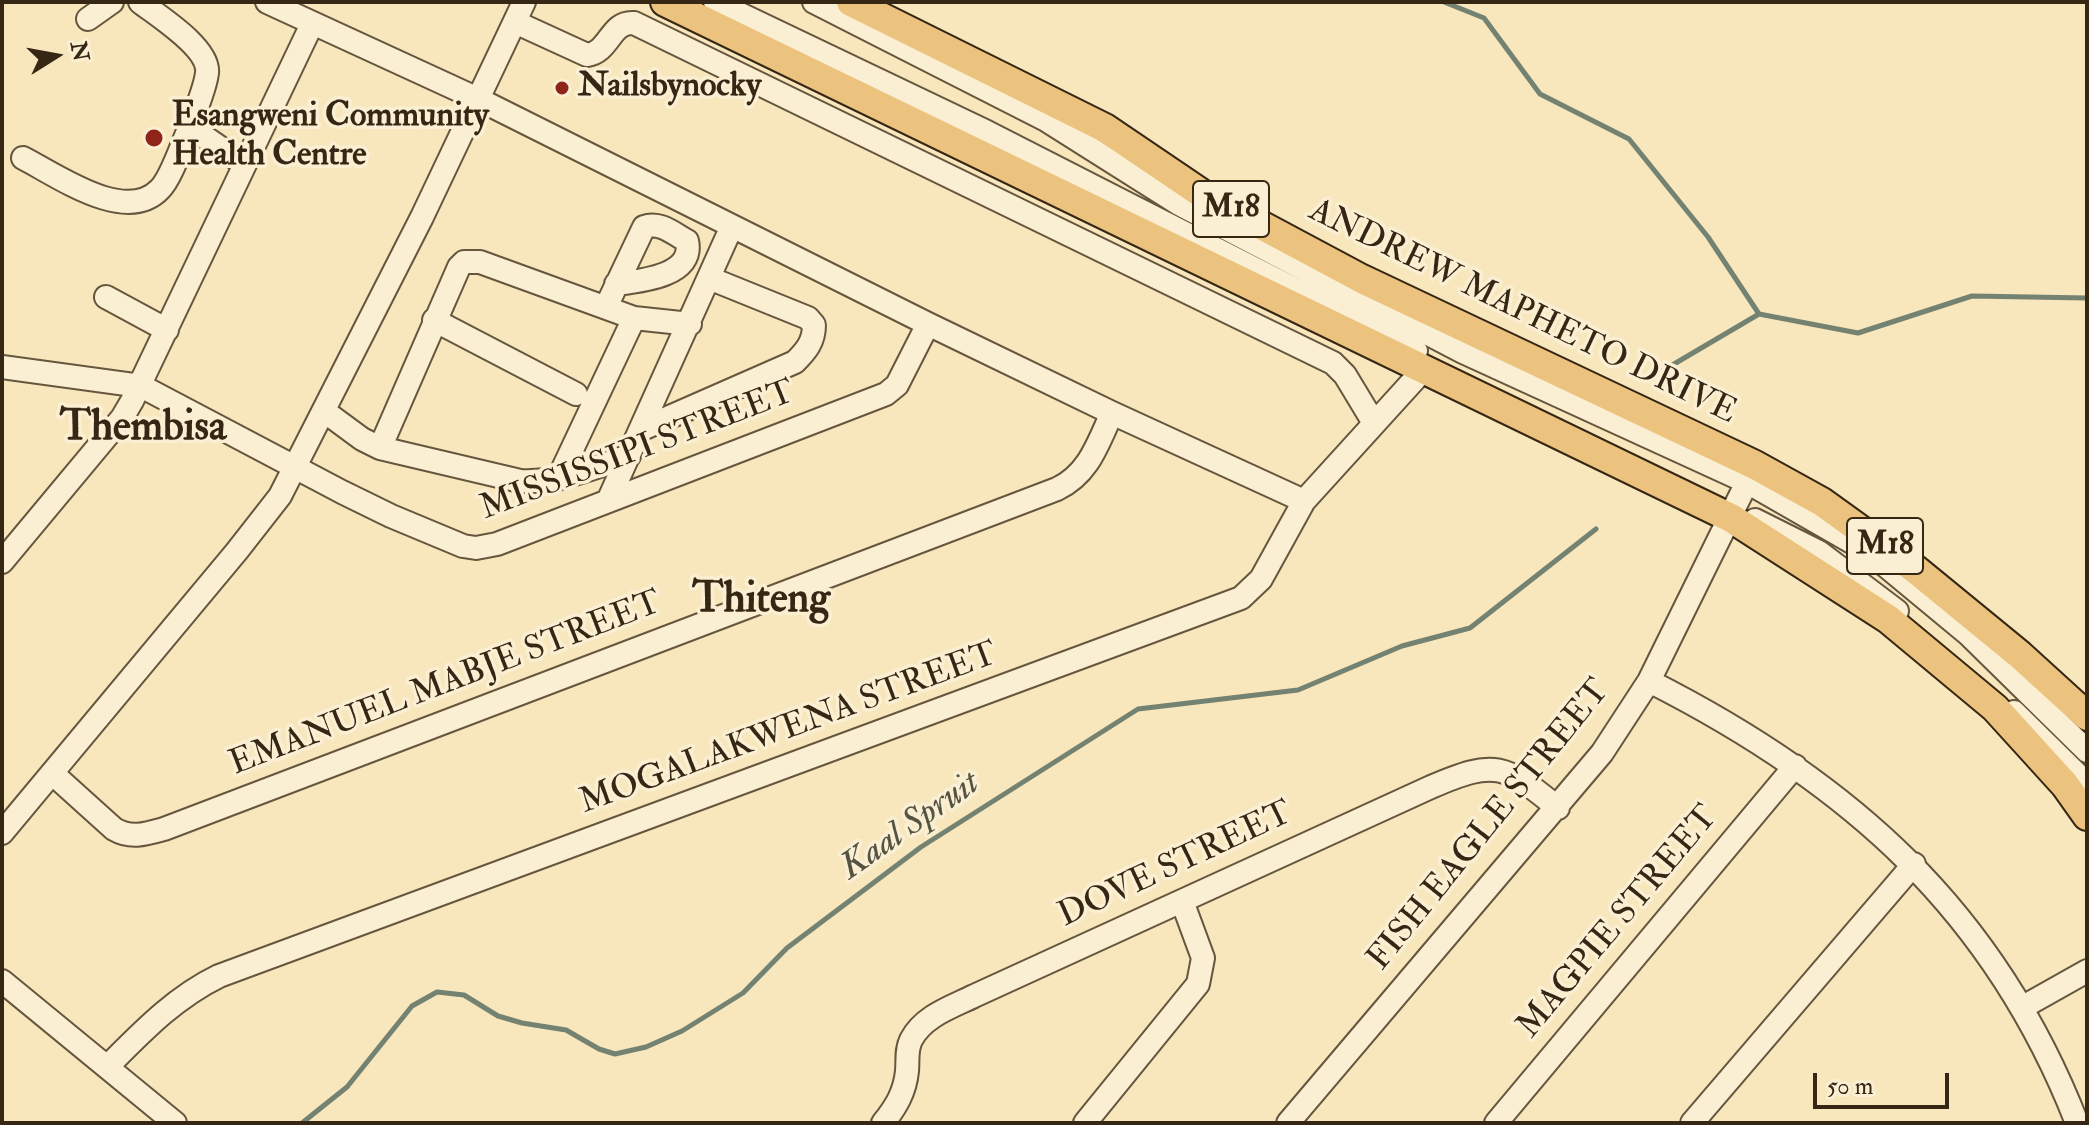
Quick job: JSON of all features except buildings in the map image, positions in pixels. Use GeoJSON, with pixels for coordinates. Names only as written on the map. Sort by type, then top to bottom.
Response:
{"type":"FeatureCollection","features":[{"type":"Feature","properties":{"kind":"main road","name":"M18"},"geometry":{"type":"LineString","coordinates":[[665,2],[1424,369],[1594,446],[1732,514],[1888,619],[1995,708],[2065,785],[2087,816]]}},
{"type":"Feature","properties":{"kind":"main road","name":"ANDREW MAPHETO DRIVE"},"geometry":{"type":"LineString","coordinates":[[851,2],[1105,128],[1201,193],[1615,410],[1822,502],[1867,532],[2020,655],[2087,716]]}},
{"type":"Feature","properties":{"kind":"street"},"geometry":{"type":"LineString","coordinates":[[88,19],[112,2]]}},
{"type":"Feature","properties":{"kind":"street"},"geometry":{"type":"LineString","coordinates":[[23,158],[108,201],[130,203],[148,198],[162,187],[190,127],[208,71],[205,58],[197,47],[140,2]]}},
{"type":"Feature","properties":{"kind":"street"},"geometry":{"type":"LineString","coordinates":[[267,2],[478,99],[928,324],[1304,501]]}},
{"type":"Feature","properties":{"kind":"street"},"geometry":{"type":"LineString","coordinates":[[715,2],[987,132],[1594,446]]}},
{"type":"Feature","properties":{"kind":"street"},"geometry":{"type":"LineString","coordinates":[[814,2],[1046,120],[1179,204],[1463,352],[1615,410]]}},
{"type":"Feature","properties":{"kind":"street"},"geometry":{"type":"LineString","coordinates":[[2,833],[280,496],[422,217],[520,12],[587,55],[601,50],[619,26],[625,22],[634,23],[1333,363],[1345,375],[1374,423]]}},
{"type":"Feature","properties":{"kind":"street"},"geometry":{"type":"LineString","coordinates":[[2,562],[122,418],[141,386],[312,24]]}},
{"type":"Feature","properties":{"kind":"street"},"geometry":{"type":"LineString","coordinates":[[190,127],[244,164]]}},
{"type":"Feature","properties":{"kind":"street"},"geometry":{"type":"LineString","coordinates":[[608,501],[732,226]]}},
{"type":"Feature","properties":{"kind":"street"},"geometry":{"type":"LineString","coordinates":[[380,448],[459,267],[472,260],[634,318],[690,324]]}},
{"type":"Feature","properties":{"kind":"street"},"geometry":{"type":"LineString","coordinates":[[640,430],[795,362],[809,347],[814,325],[808,318],[709,278]]}},
{"type":"Feature","properties":{"kind":"street"},"geometry":{"type":"LineString","coordinates":[[606,307],[616,284]]}},
{"type":"Feature","properties":{"kind":"street"},"geometry":{"type":"LineString","coordinates":[[106,297],[167,330]]}},
{"type":"Feature","properties":{"kind":"street"},"geometry":{"type":"LineString","coordinates":[[558,479],[634,318]]}},
{"type":"Feature","properties":{"kind":"street"},"geometry":{"type":"LineString","coordinates":[[434,320],[576,394]]}},
{"type":"Feature","properties":{"kind":"street","name":"MISSISSIPI STREET"},"geometry":{"type":"LineString","coordinates":[[2,367],[141,386],[391,516],[454,543],[476,548],[497,544],[886,394],[897,385],[928,324]]}},
{"type":"Feature","properties":{"kind":"street","name":"MOGALAKWENA STREET"},"geometry":{"type":"LineString","coordinates":[[107,1067],[165,1009],[198,986],[219,976],[1241,598],[1261,579],[1304,501],[1424,369]]}},
{"type":"Feature","properties":{"kind":"street"},"geometry":{"type":"LineString","coordinates":[[324,411],[362,439],[380,448],[520,481],[558,479],[629,456]]}},
{"type":"Feature","properties":{"kind":"street","name":"EMANUEL MABJE STREET"},"geometry":{"type":"LineString","coordinates":[[53,774],[123,834],[136,836],[164,829],[1057,489],[1077,478],[1088,465],[1112,413]]}},
{"type":"Feature","properties":{"kind":"street"},"geometry":{"type":"LineString","coordinates":[[1751,473],[1869,552],[1968,634],[2087,751]]}},
{"type":"Feature","properties":{"kind":"street","name":"FISH EAGLE STREET"},"geometry":{"type":"LineString","coordinates":[[1288,1123],[1602,753],[1649,681],[1751,473]]}},
{"type":"Feature","properties":{"kind":"street"},"geometry":{"type":"LineString","coordinates":[[1732,514],[1819,552],[1889,605],[1948,651],[2033,729],[2087,784]]}},
{"type":"Feature","properties":{"kind":"street"},"geometry":{"type":"LineString","coordinates":[[1649,681],[1749,735],[1795,766],[1839,798],[1914,864],[1982,949],[2023,1007],[2049,1057],[2077,1123]]}},
{"type":"Feature","properties":{"kind":"street","name":"MAGPIE STREET"},"geometry":{"type":"LineString","coordinates":[[1496,1123],[1795,766]]}},
{"type":"Feature","properties":{"kind":"street","name":"DOVE STREET"},"geometry":{"type":"LineString","coordinates":[[883,1123],[904,1088],[910,1042],[936,1014],[1473,770],[1484,768],[1515,775],[1558,808]]}},
{"type":"Feature","properties":{"kind":"street"},"geometry":{"type":"LineString","coordinates":[[1692,1123],[1914,864]]}},
{"type":"Feature","properties":{"kind":"street"},"geometry":{"type":"LineString","coordinates":[[1085,1123],[1198,984],[1203,958],[1182,901]]}},
{"type":"Feature","properties":{"kind":"street"},"geometry":{"type":"LineString","coordinates":[[2023,1007],[2087,971]]}},
{"type":"Feature","properties":{"kind":"street"},"geometry":{"type":"LineString","coordinates":[[2,981],[175,1123]]}},
{"type":"Feature","properties":{"kind":"waterway"},"geometry":{"type":"LineString","coordinates":[[1444,2],[1484,18],[1540,94],[1629,139],[1708,237],[1759,314]]}},
{"type":"Feature","properties":{"kind":"waterway","name":"Kaal Spruit"},"geometry":{"type":"LineString","coordinates":[[1652,377],[1759,314],[1858,333],[1972,296],[2087,298]]}},
{"type":"Feature","properties":{"kind":"waterway","name":"Kaal Spruit"},"geometry":{"type":"LineString","coordinates":[[302,1123],[347,1087],[412,1006],[437,992],[464,995],[498,1016],[566,1030],[599,1049],[615,1054],[646,1047],[682,1031],[743,993],[787,948],[921,847],[1138,709],[1298,690],[1402,646],[1470,628],[1596,529]]}},
{"type":"Feature","properties":{"kind":"place","name":"Nailsbynocky"},"geometry":{"type":"Point","coordinates":[562,88]}},
{"type":"Feature","properties":{"kind":"place","name":"Esangweni Community Health Centre"},"geometry":{"type":"Point","coordinates":[154,138]}},
{"type":"Feature","properties":{"kind":"district","name":"Thembisa"},"geometry":{"type":"Point","coordinates":[143,430]}},
{"type":"Feature","properties":{"kind":"district","name":"Thiteng"},"geometry":{"type":"Point","coordinates":[761,602]}}]}
